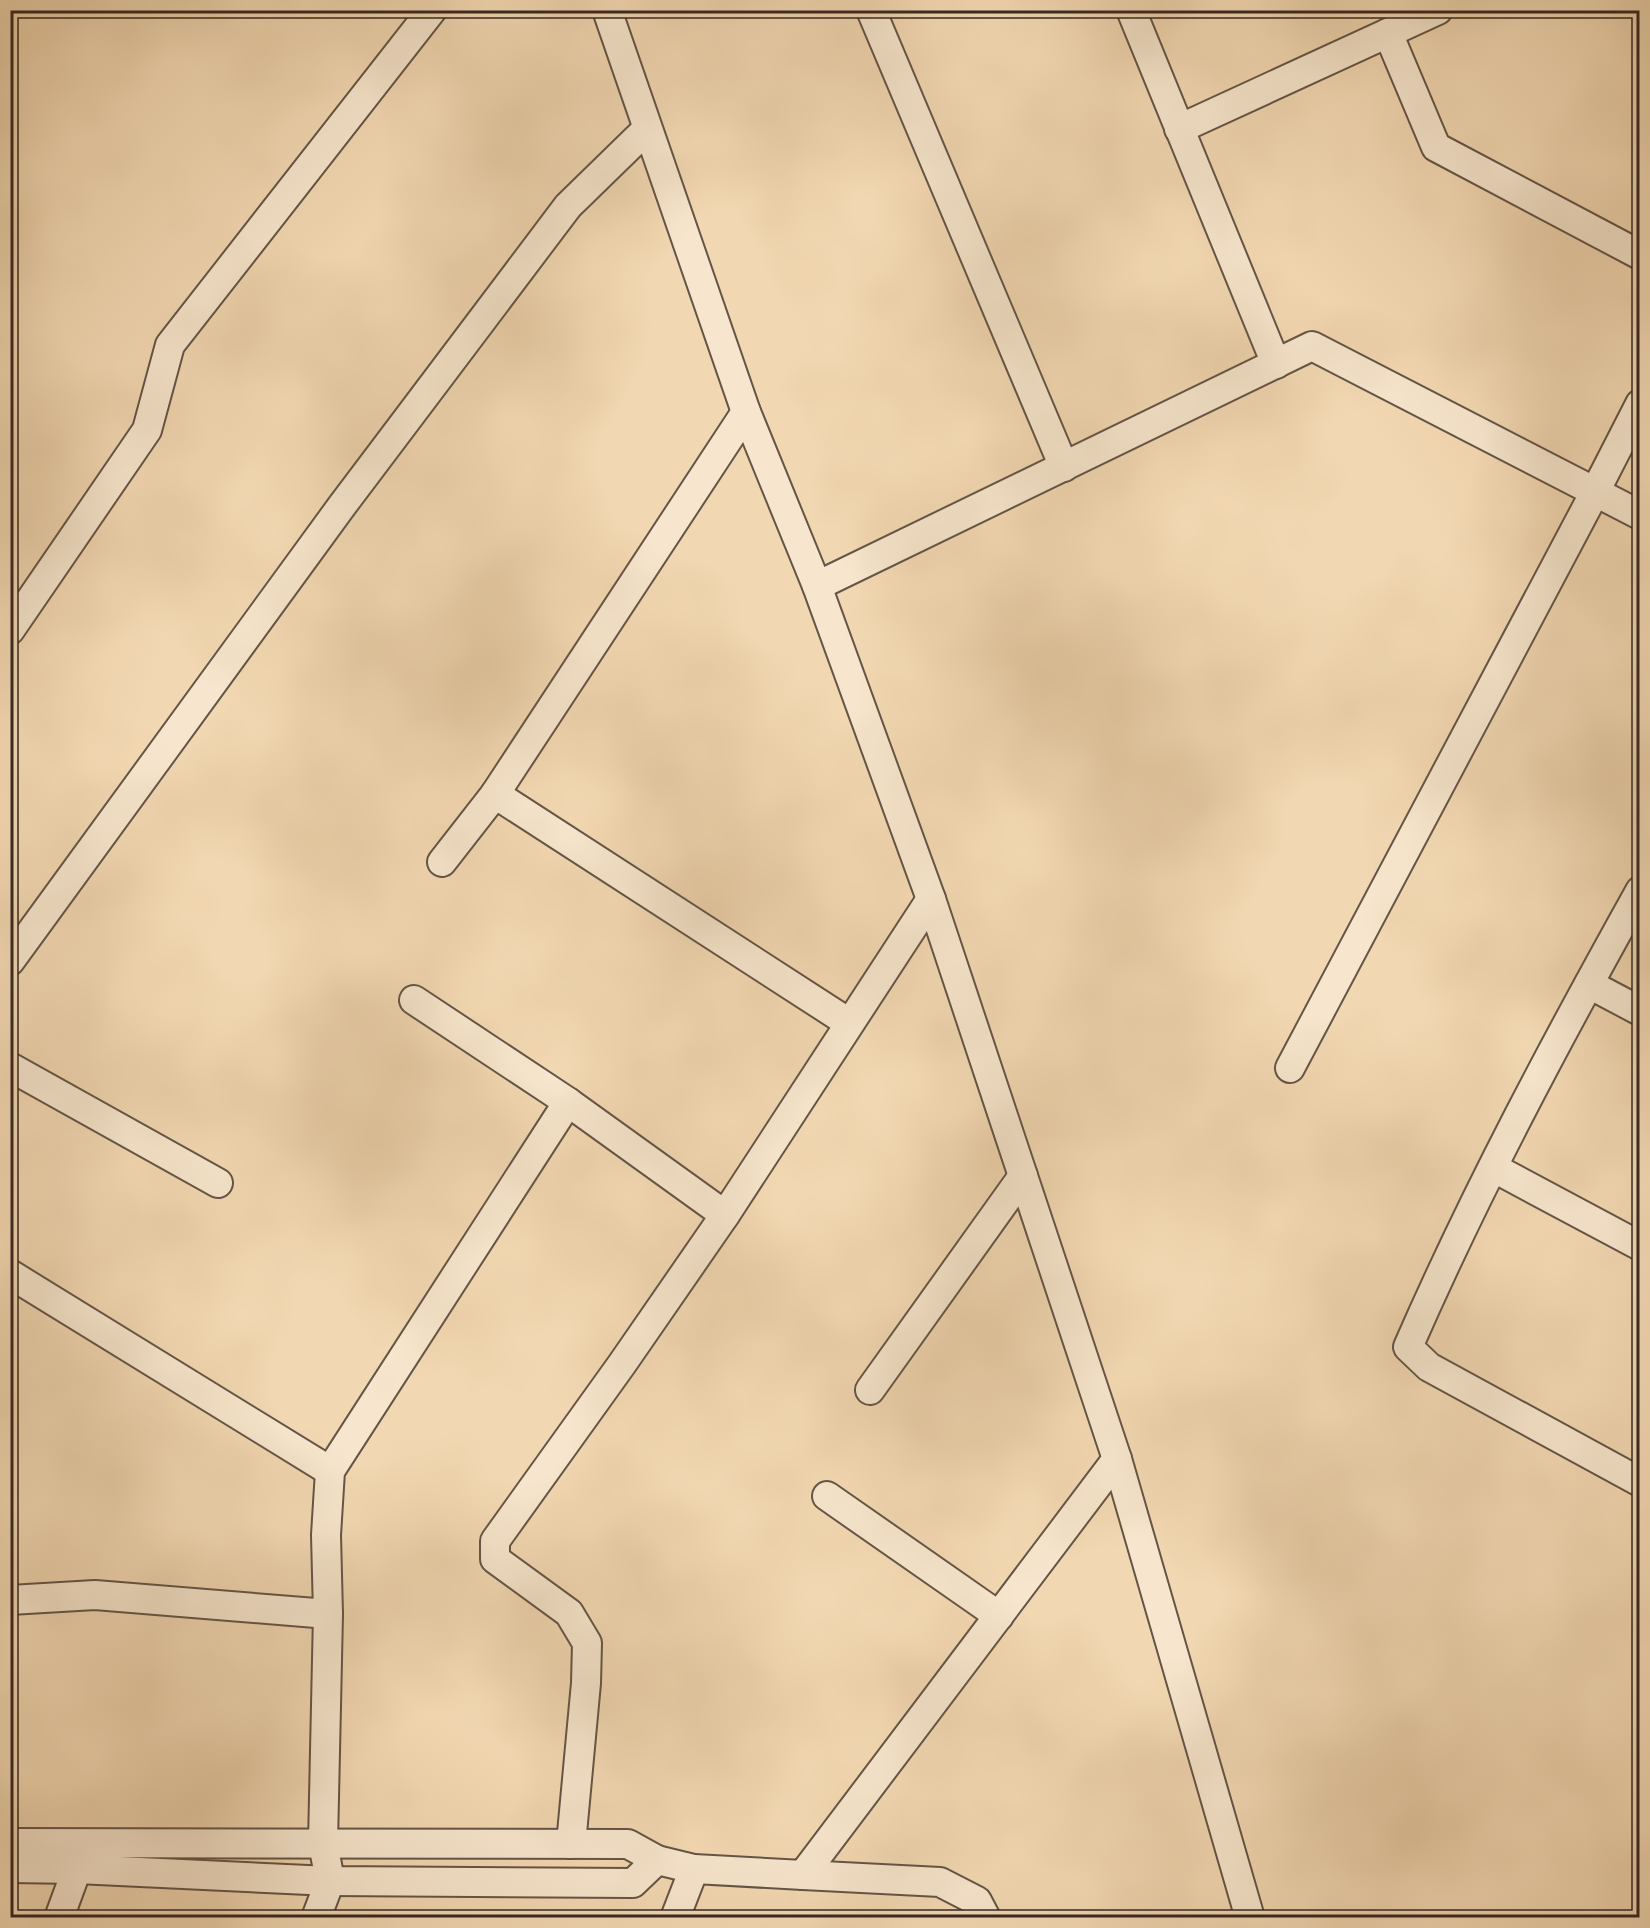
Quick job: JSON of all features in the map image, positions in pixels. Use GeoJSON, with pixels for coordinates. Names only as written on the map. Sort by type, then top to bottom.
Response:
{"type":"FeatureCollection","features":[{"type":"Feature","properties":{"kind":"street"},"geometry":{"type":"LineString","coordinates":[[10,630],[19,600],[147,430],[170,345],[432,10]]}},
{"type":"Feature","properties":{"kind":"street"},"geometry":{"type":"LineString","coordinates":[[606,10],[746,412],[817,586],[931,898],[1117,1459],[1250,1917]]}},
{"type":"Feature","properties":{"kind":"street"},"geometry":{"type":"LineString","coordinates":[[871,10],[1064,467]]}},
{"type":"Feature","properties":{"kind":"street"},"geometry":{"type":"LineString","coordinates":[[1131,10],[1276,364]]}},
{"type":"Feature","properties":{"kind":"street"},"geometry":{"type":"LineString","coordinates":[[1179,129],[1438,10]]}},
{"type":"Feature","properties":{"kind":"street"},"geometry":{"type":"LineString","coordinates":[[1388,33],[1436,147],[1640,255]]}},
{"type":"Feature","properties":{"kind":"street"},"geometry":{"type":"LineString","coordinates":[[10,961],[341,507],[568,206],[647,129]]}},
{"type":"Feature","properties":{"kind":"street"},"geometry":{"type":"LineString","coordinates":[[817,586],[1312,346],[1640,515]]}},
{"type":"Feature","properties":{"kind":"street"},"geometry":{"type":"LineString","coordinates":[[1290,1068],[1640,404]]}},
{"type":"Feature","properties":{"kind":"street"},"geometry":{"type":"LineString","coordinates":[[442,862],[495,794],[746,412]]}},
{"type":"Feature","properties":{"kind":"street"},"geometry":{"type":"LineString","coordinates":[[495,794],[849,1023]]}},
{"type":"Feature","properties":{"kind":"street"},"geometry":{"type":"LineString","coordinates":[[1640,891],[1589,984],[1438,1277],[1408,1347],[1428,1366],[1640,1482]]}},
{"type":"Feature","properties":{"kind":"street"},"geometry":{"type":"LineString","coordinates":[[571,1844],[586,1683],[587,1643],[569,1613],[495,1559],[495,1541],[725,1215],[931,898]]}},
{"type":"Feature","properties":{"kind":"street"},"geometry":{"type":"LineString","coordinates":[[1589,984],[1640,1011]]}},
{"type":"Feature","properties":{"kind":"street"},"geometry":{"type":"LineString","coordinates":[[414,999],[568,1102],[725,1215]]}},
{"type":"Feature","properties":{"kind":"street"},"geometry":{"type":"LineString","coordinates":[[10,1066],[218,1183]]}},
{"type":"Feature","properties":{"kind":"street"},"geometry":{"type":"LineString","coordinates":[[316,1917],[330,1881],[323,1843],[328,1614],[326,1535],[330,1471],[568,1102]]}},
{"type":"Feature","properties":{"kind":"street"},"geometry":{"type":"LineString","coordinates":[[1494,1168],[1640,1246]]}},
{"type":"Feature","properties":{"kind":"street"},"geometry":{"type":"LineString","coordinates":[[870,1390],[1023,1176]]}},
{"type":"Feature","properties":{"kind":"street"},"geometry":{"type":"LineString","coordinates":[[10,1274],[330,1471]]}},
{"type":"Feature","properties":{"kind":"street"},"geometry":{"type":"LineString","coordinates":[[803,1875],[1117,1459]]}},
{"type":"Feature","properties":{"kind":"street"},"geometry":{"type":"LineString","coordinates":[[827,1496],[999,1616]]}},
{"type":"Feature","properties":{"kind":"street"},"geometry":{"type":"LineString","coordinates":[[10,1600],[95,1595],[328,1614]]}},
{"type":"Feature","properties":{"kind":"street"},"geometry":{"type":"LineString","coordinates":[[10,1843],[80,1857],[330,1881],[633,1883],[657,1860]]}},
{"type":"Feature","properties":{"kind":"street"},"geometry":{"type":"LineString","coordinates":[[10,1868],[80,1857],[323,1843],[628,1844],[657,1860],[694,1869],[940,1882],[977,1901],[986,1917]]}},
{"type":"Feature","properties":{"kind":"street"},"geometry":{"type":"LineString","coordinates":[[59,1917],[80,1857]]}},
{"type":"Feature","properties":{"kind":"street"},"geometry":{"type":"LineString","coordinates":[[675,1917],[694,1869]]}}]}
